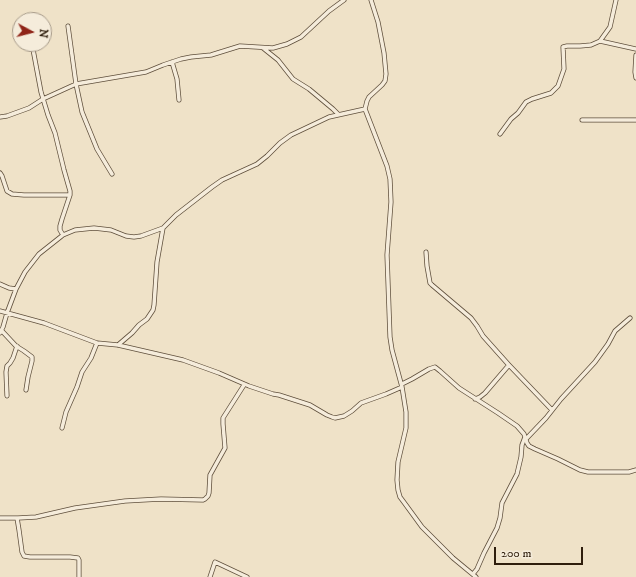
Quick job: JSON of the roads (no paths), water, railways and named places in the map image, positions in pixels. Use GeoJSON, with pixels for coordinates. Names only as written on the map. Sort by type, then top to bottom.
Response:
{"type":"FeatureCollection","features":[{"type":"Feature","properties":{"kind":"street"},"geometry":{"type":"LineString","coordinates":[[0,117],[32,107],[43,99],[76,84],[146,72],[172,62],[187,58],[211,55],[240,46],[268,48],[297,40],[329,11],[344,0]]}},
{"type":"Feature","properties":{"kind":"street"},"geometry":{"type":"LineString","coordinates":[[371,0],[379,29],[386,74],[382,85],[369,97],[365,109],[387,166],[390,179],[391,202],[387,255],[390,337],[392,350],[402,385],[407,417],[397,468],[397,484],[400,497],[422,527],[453,558],[474,576],[485,550],[497,528],[502,503],[517,474],[522,445],[526,438],[595,362],[615,331],[630,318]]}},
{"type":"Feature","properties":{"kind":"street"},"geometry":{"type":"LineString","coordinates":[[500,134],[511,119],[528,101],[547,95],[556,90],[564,69],[563,47],[591,45],[600,41],[610,27],[616,0]]}},
{"type":"Feature","properties":{"kind":"street"},"geometry":{"type":"LineString","coordinates":[[68,26],[76,84],[82,112],[96,148],[112,174]]}},
{"type":"Feature","properties":{"kind":"street"},"geometry":{"type":"LineString","coordinates":[[600,41],[636,49]]}},
{"type":"Feature","properties":{"kind":"street"},"geometry":{"type":"LineString","coordinates":[[262,47],[278,60],[293,79],[309,89],[338,114]]}},
{"type":"Feature","properties":{"kind":"street"},"geometry":{"type":"LineString","coordinates":[[34,52],[43,99],[55,134],[69,185],[70,195],[61,222],[60,230],[63,235]]}},
{"type":"Feature","properties":{"kind":"street"},"geometry":{"type":"LineString","coordinates":[[636,55],[636,78]]}},
{"type":"Feature","properties":{"kind":"street"},"geometry":{"type":"LineString","coordinates":[[172,62],[177,79],[179,100]]}},
{"type":"Feature","properties":{"kind":"street"},"geometry":{"type":"LineString","coordinates":[[26,390],[32,357],[1,332],[16,289],[30,265],[39,254],[63,235],[75,230],[94,228],[111,230],[126,236],[134,237],[163,228],[176,215],[222,180],[258,164],[286,138],[321,120],[338,114],[365,109]]}},
{"type":"Feature","properties":{"kind":"street"},"geometry":{"type":"LineString","coordinates":[[582,120],[636,120]]}},
{"type":"Feature","properties":{"kind":"street"},"geometry":{"type":"LineString","coordinates":[[0,173],[7,191],[12,194],[70,195]]}},
{"type":"Feature","properties":{"kind":"street"},"geometry":{"type":"LineString","coordinates":[[118,345],[132,333],[139,324],[147,319],[153,310],[157,262],[163,228]]}},
{"type":"Feature","properties":{"kind":"street"},"geometry":{"type":"LineString","coordinates":[[426,252],[430,283],[471,318],[483,336],[552,410]]}},
{"type":"Feature","properties":{"kind":"street"},"geometry":{"type":"LineString","coordinates":[[0,284],[16,289]]}},
{"type":"Feature","properties":{"kind":"street"},"geometry":{"type":"LineString","coordinates":[[0,312],[44,323],[97,343],[118,345],[183,360],[219,373],[261,391],[310,405],[327,416],[335,418],[348,414],[361,403],[386,394],[429,368],[436,367],[459,388],[517,426],[523,432],[527,443],[531,447],[580,470],[596,472],[629,472],[636,470]]}},
{"type":"Feature","properties":{"kind":"street"},"geometry":{"type":"LineString","coordinates":[[62,428],[66,412],[82,372],[91,358],[97,343]]}},
{"type":"Feature","properties":{"kind":"street"},"geometry":{"type":"LineString","coordinates":[[6,396],[7,366],[13,358],[17,346]]}},
{"type":"Feature","properties":{"kind":"street"},"geometry":{"type":"LineString","coordinates":[[475,399],[480,397],[509,365]]}},
{"type":"Feature","properties":{"kind":"street"},"geometry":{"type":"LineString","coordinates":[[0,518],[36,517],[75,508],[125,501],[205,499],[209,493],[210,475],[225,448],[223,418],[244,384]]}},
{"type":"Feature","properties":{"kind":"street"},"geometry":{"type":"LineString","coordinates":[[16,518],[24,556],[70,556],[78,558],[80,577]]}},
{"type":"Feature","properties":{"kind":"street"},"geometry":{"type":"LineString","coordinates":[[210,577],[216,562],[247,577]]}}]}
